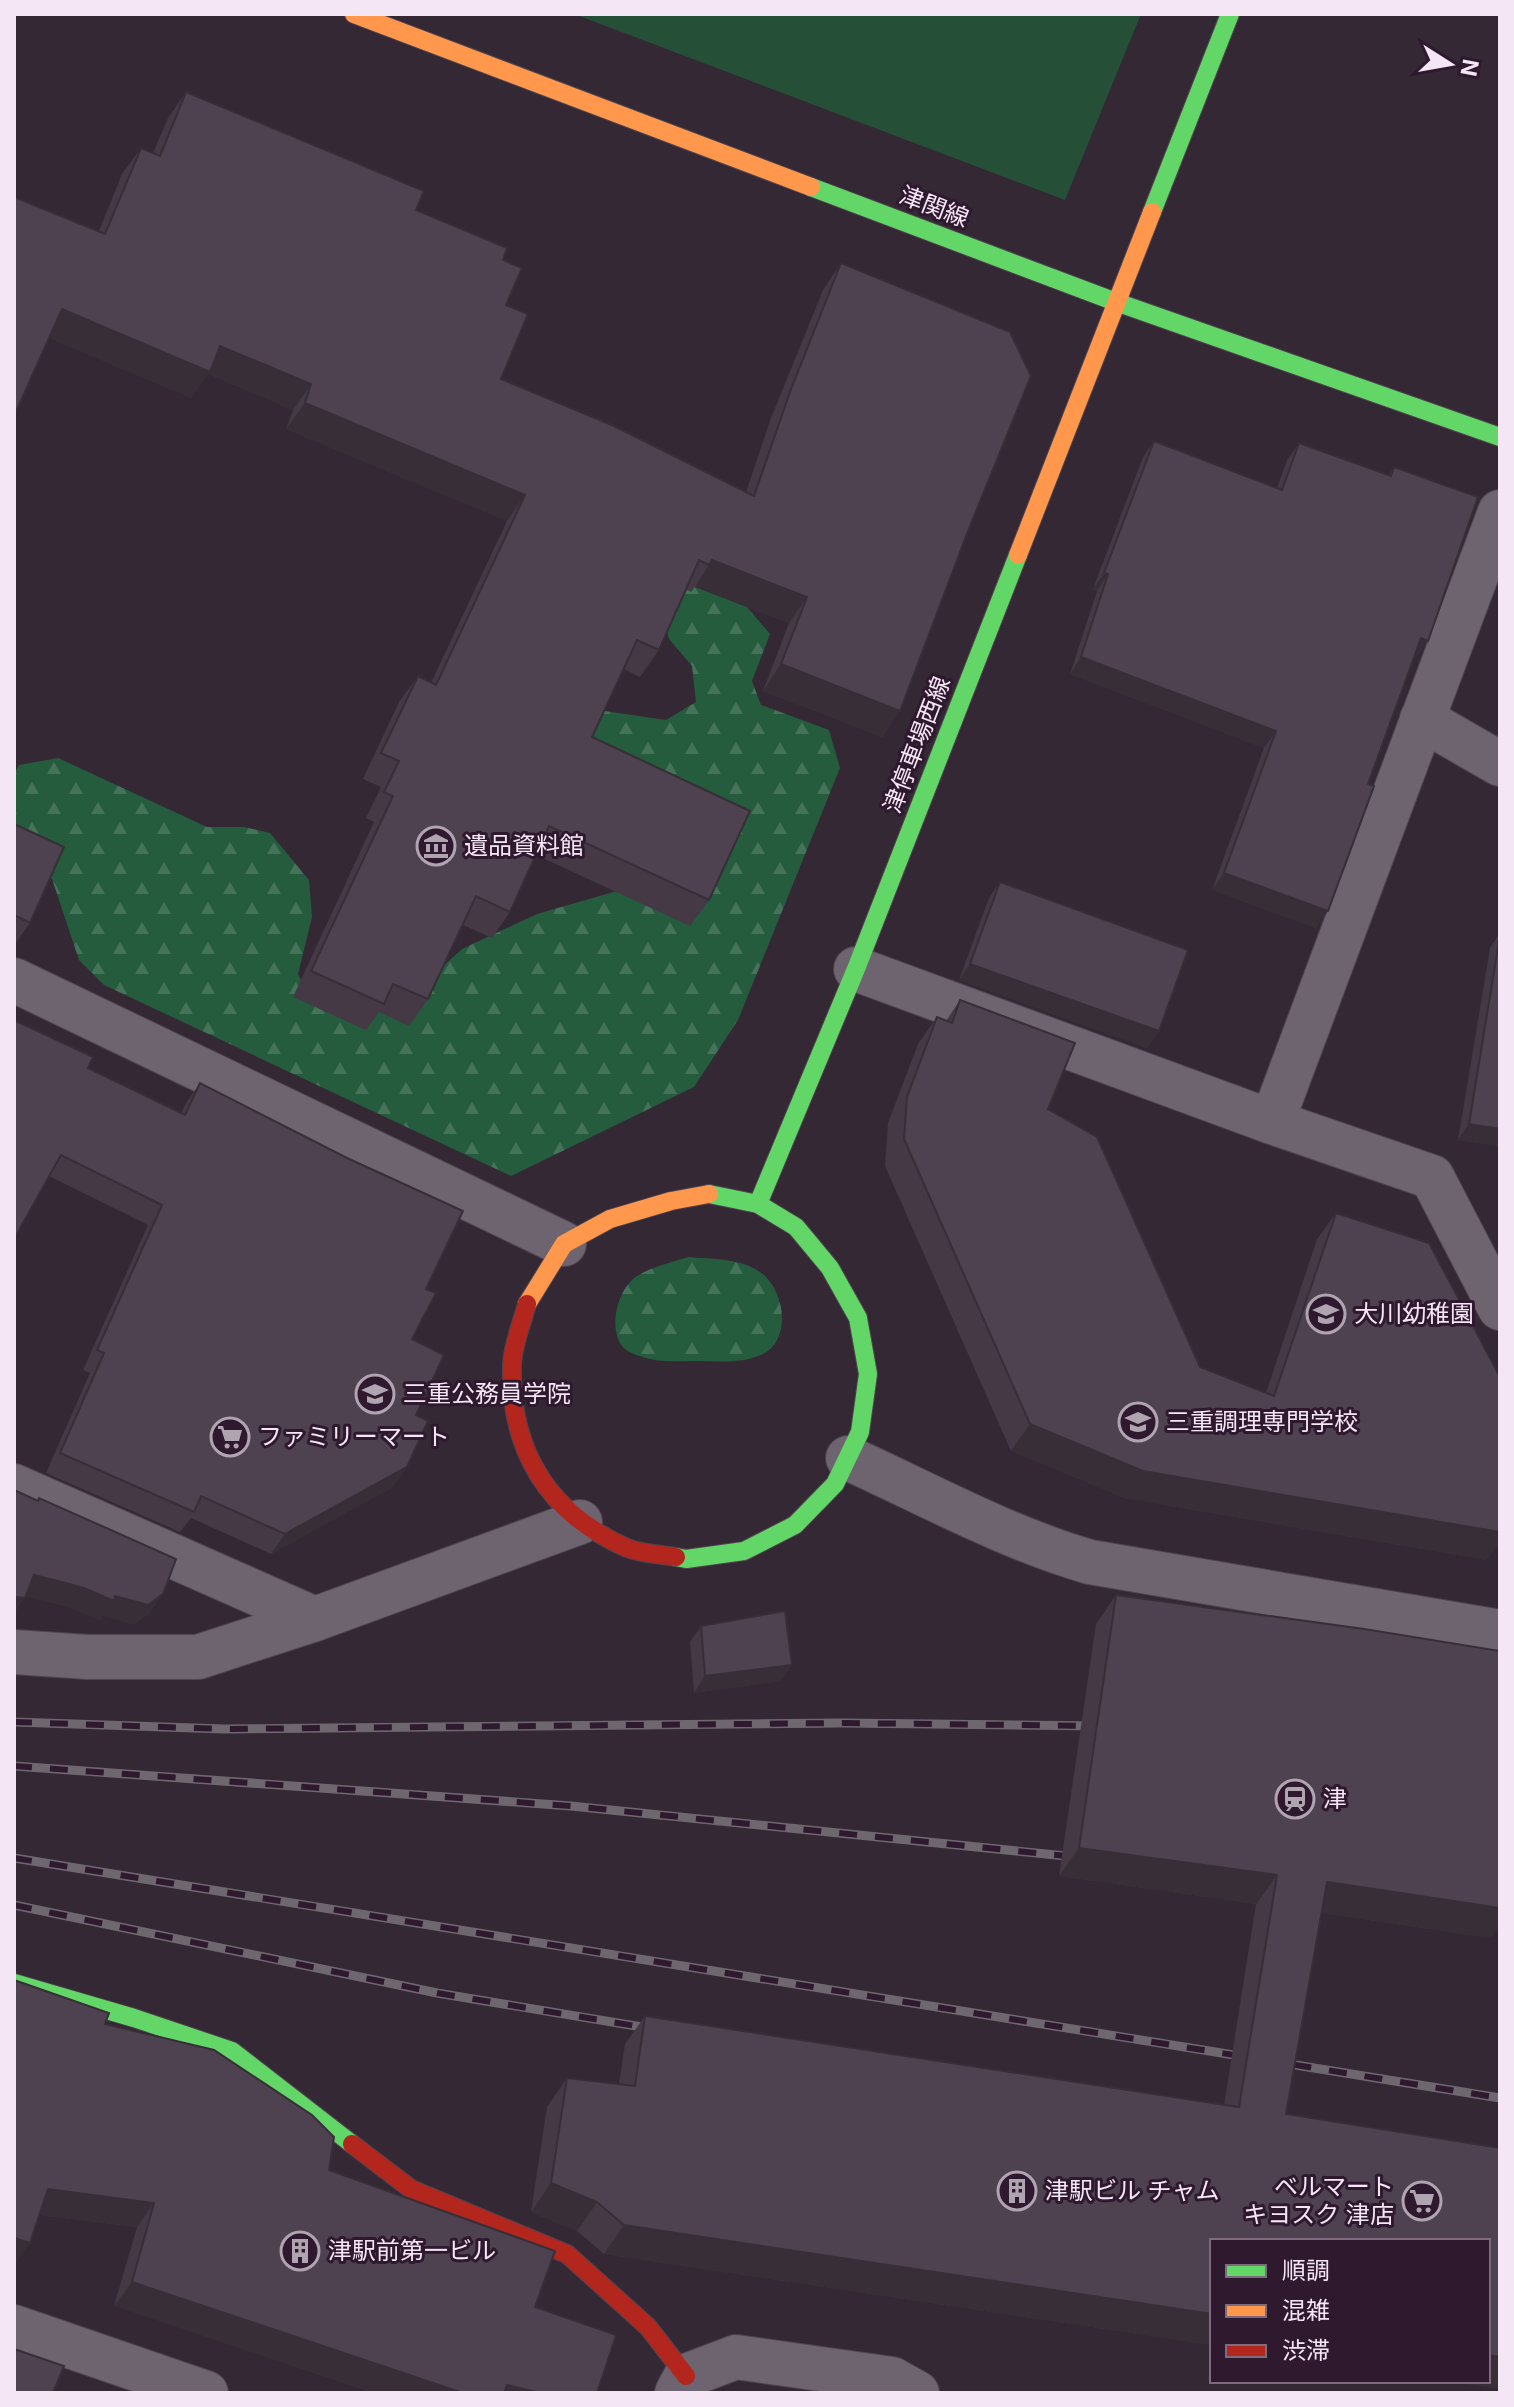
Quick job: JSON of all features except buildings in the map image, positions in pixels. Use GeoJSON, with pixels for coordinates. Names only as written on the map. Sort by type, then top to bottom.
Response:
{"type":"FeatureCollection","features":[{"type":"Feature","properties":{"kind":"street","name":"津関線"},"geometry":{"type":"LineString","coordinates":[[354,14],[1116,302],[1500,437]]}},
{"type":"Feature","properties":{"kind":"street","name":"津停車場西線"},"geometry":{"type":"LineString","coordinates":[[758,1204],[856,969],[1230,14]]}},
{"type":"Feature","properties":{"kind":"street"},"geometry":{"type":"LineString","coordinates":[[1272,1122],[1500,512]]}},
{"type":"Feature","properties":{"kind":"street"},"geometry":{"type":"LineString","coordinates":[[1422,719],[1500,764]]}},
{"type":"Feature","properties":{"kind":"street"},"geometry":{"type":"LineString","coordinates":[[856,969],[1272,1122],[1432,1177],[1500,1308]]}},
{"type":"Feature","properties":{"kind":"street"},"geometry":{"type":"LineString","coordinates":[[14,980],[564,1244]]}},
{"type":"Feature","properties":{"kind":"street"},"geometry":{"type":"LineString","coordinates":[[709,1194],[758,1204],[796,1227],[830,1268],[858,1318],[868,1374],[860,1432],[848,1458],[835,1484],[795,1525],[744,1551],[686,1559],[672,1557],[630,1549],[580,1522],[538,1478],[515,1422],[512,1361],[528,1302],[564,1244],[610,1219],[671,1201],[709,1194]]}},
{"type":"Feature","properties":{"kind":"street"},"geometry":{"type":"LineString","coordinates":[[848,1458],[1016,1535],[1090,1562],[1500,1632]]}},
{"type":"Feature","properties":{"kind":"street"},"geometry":{"type":"LineString","coordinates":[[14,1486],[315,1619]]}},
{"type":"Feature","properties":{"kind":"street"},"geometry":{"type":"LineString","coordinates":[[14,1652],[88,1657],[198,1657],[315,1619],[580,1522]]}},
{"type":"Feature","properties":{"kind":"street"},"geometry":{"type":"LineString","coordinates":[[14,1983],[232,2051],[411,2189],[567,2254],[648,2327],[682,2384],[736,2357],[892,2379],[917,2393]]}},
{"type":"Feature","properties":{"kind":"street"},"geometry":{"type":"LineString","coordinates":[[14,2327],[108,2378],[206,2393]]}},
{"type":"Feature","properties":{"kind":"green space"},"geometry":{"type":"Polygon","coordinates":[[[574,14],[1141,14],[1065,200],[574,14]]]}},
{"type":"Feature","properties":{"kind":"green space"},"geometry":{"type":"Polygon","coordinates":[[[702,554],[770,634],[752,681],[761,705],[829,730],[840,768],[738,1020],[694,1087],[511,1176],[104,985],[79,960],[52,879],[19,860],[14,849],[14,774],[19,765],[58,758],[207,827],[244,827],[270,833],[309,880],[312,917],[298,974],[305,987],[397,1008],[462,949],[537,914],[617,891],[589,768],[591,709],[666,720],[696,702],[692,666],[669,639],[662,611],[702,554]]]}},
{"type":"Feature","properties":{"kind":"green space"},"geometry":{"type":"Polygon","coordinates":[[[688,1257],[744,1264],[769,1280],[780,1302],[782,1315],[778,1339],[771,1348],[761,1355],[737,1361],[667,1361],[653,1360],[624,1348],[617,1336],[615,1319],[622,1293],[643,1272],[688,1257]]]}},
{"type":"Feature","properties":{"kind":"railway"},"geometry":{"type":"LineString","coordinates":[[14,1722],[224,1729],[842,1723],[1102,1726]]}},
{"type":"Feature","properties":{"kind":"railway"},"geometry":{"type":"LineString","coordinates":[[14,1766],[571,1806],[1086,1858]]}},
{"type":"Feature","properties":{"kind":"railway"},"geometry":{"type":"LineString","coordinates":[[14,1858],[1500,2098]]}},
{"type":"Feature","properties":{"kind":"railway"},"geometry":{"type":"LineString","coordinates":[[14,1905],[437,1993],[660,2030]]}},
{"type":"Feature","properties":{"kind":"traffic: fast"},"geometry":{"type":"LineString","coordinates":[[1152,212],[1230,14]]}},
{"type":"Feature","properties":{"kind":"traffic: fast"},"geometry":{"type":"LineString","coordinates":[[811,187],[1116,302],[1500,437]]}},
{"type":"Feature","properties":{"kind":"traffic: fast"},"geometry":{"type":"LineString","coordinates":[[758,1204],[856,969],[1018,555]]}},
{"type":"Feature","properties":{"kind":"traffic: fast"},"geometry":{"type":"LineString","coordinates":[[676,1557],[686,1559],[744,1551],[795,1525],[835,1484],[860,1432],[868,1374],[858,1318],[830,1268],[796,1227],[758,1204],[709,1194]]}},
{"type":"Feature","properties":{"kind":"traffic: fast"},"geometry":{"type":"LineString","coordinates":[[14,1983],[232,2051],[352,2144]]}},
{"type":"Feature","properties":{"kind":"traffic: slow"},"geometry":{"type":"LineString","coordinates":[[354,14],[811,187]]}},
{"type":"Feature","properties":{"kind":"traffic: slow"},"geometry":{"type":"LineString","coordinates":[[1018,555],[1152,212]]}},
{"type":"Feature","properties":{"kind":"traffic: slow"},"geometry":{"type":"LineString","coordinates":[[527,1304],[564,1244],[610,1219],[671,1201],[709,1194]]}},
{"type":"Feature","properties":{"kind":"traffic: jam"},"geometry":{"type":"LineString","coordinates":[[527,1304],[513,1356],[513,1395],[526,1451],[539,1475],[575,1517],[599,1534],[633,1550],[676,1557]]}},
{"type":"Feature","properties":{"kind":"traffic: jam"},"geometry":{"type":"LineString","coordinates":[[352,2144],[411,2189],[567,2254],[648,2327],[686,2376]]}},
{"type":"Feature","properties":{"kind":"place","name":"遺品資料館"},"geometry":{"type":"Point","coordinates":[436,846]}},
{"type":"Feature","properties":{"kind":"place","name":"大川幼稚園"},"geometry":{"type":"Point","coordinates":[1326,1314]}},
{"type":"Feature","properties":{"kind":"place","name":"三重公務員学院"},"geometry":{"type":"Point","coordinates":[375,1394]}},
{"type":"Feature","properties":{"kind":"place","name":"三重調理専門学校"},"geometry":{"type":"Point","coordinates":[1138,1422]}},
{"type":"Feature","properties":{"kind":"place","name":"ファミリーマート"},"geometry":{"type":"Point","coordinates":[230,1437]}},
{"type":"Feature","properties":{"kind":"place","name":"津"},"geometry":{"type":"Point","coordinates":[1295,1799]}},
{"type":"Feature","properties":{"kind":"place","name":"津駅ビル チャム"},"geometry":{"type":"Point","coordinates":[1017,2191]}},
{"type":"Feature","properties":{"kind":"place","name":"ベルマート キヨスク 津店"},"geometry":{"type":"Point","coordinates":[1422,2201]}},
{"type":"Feature","properties":{"kind":"place","name":"津駅前第一ビル"},"geometry":{"type":"Point","coordinates":[300,2251]}}]}
